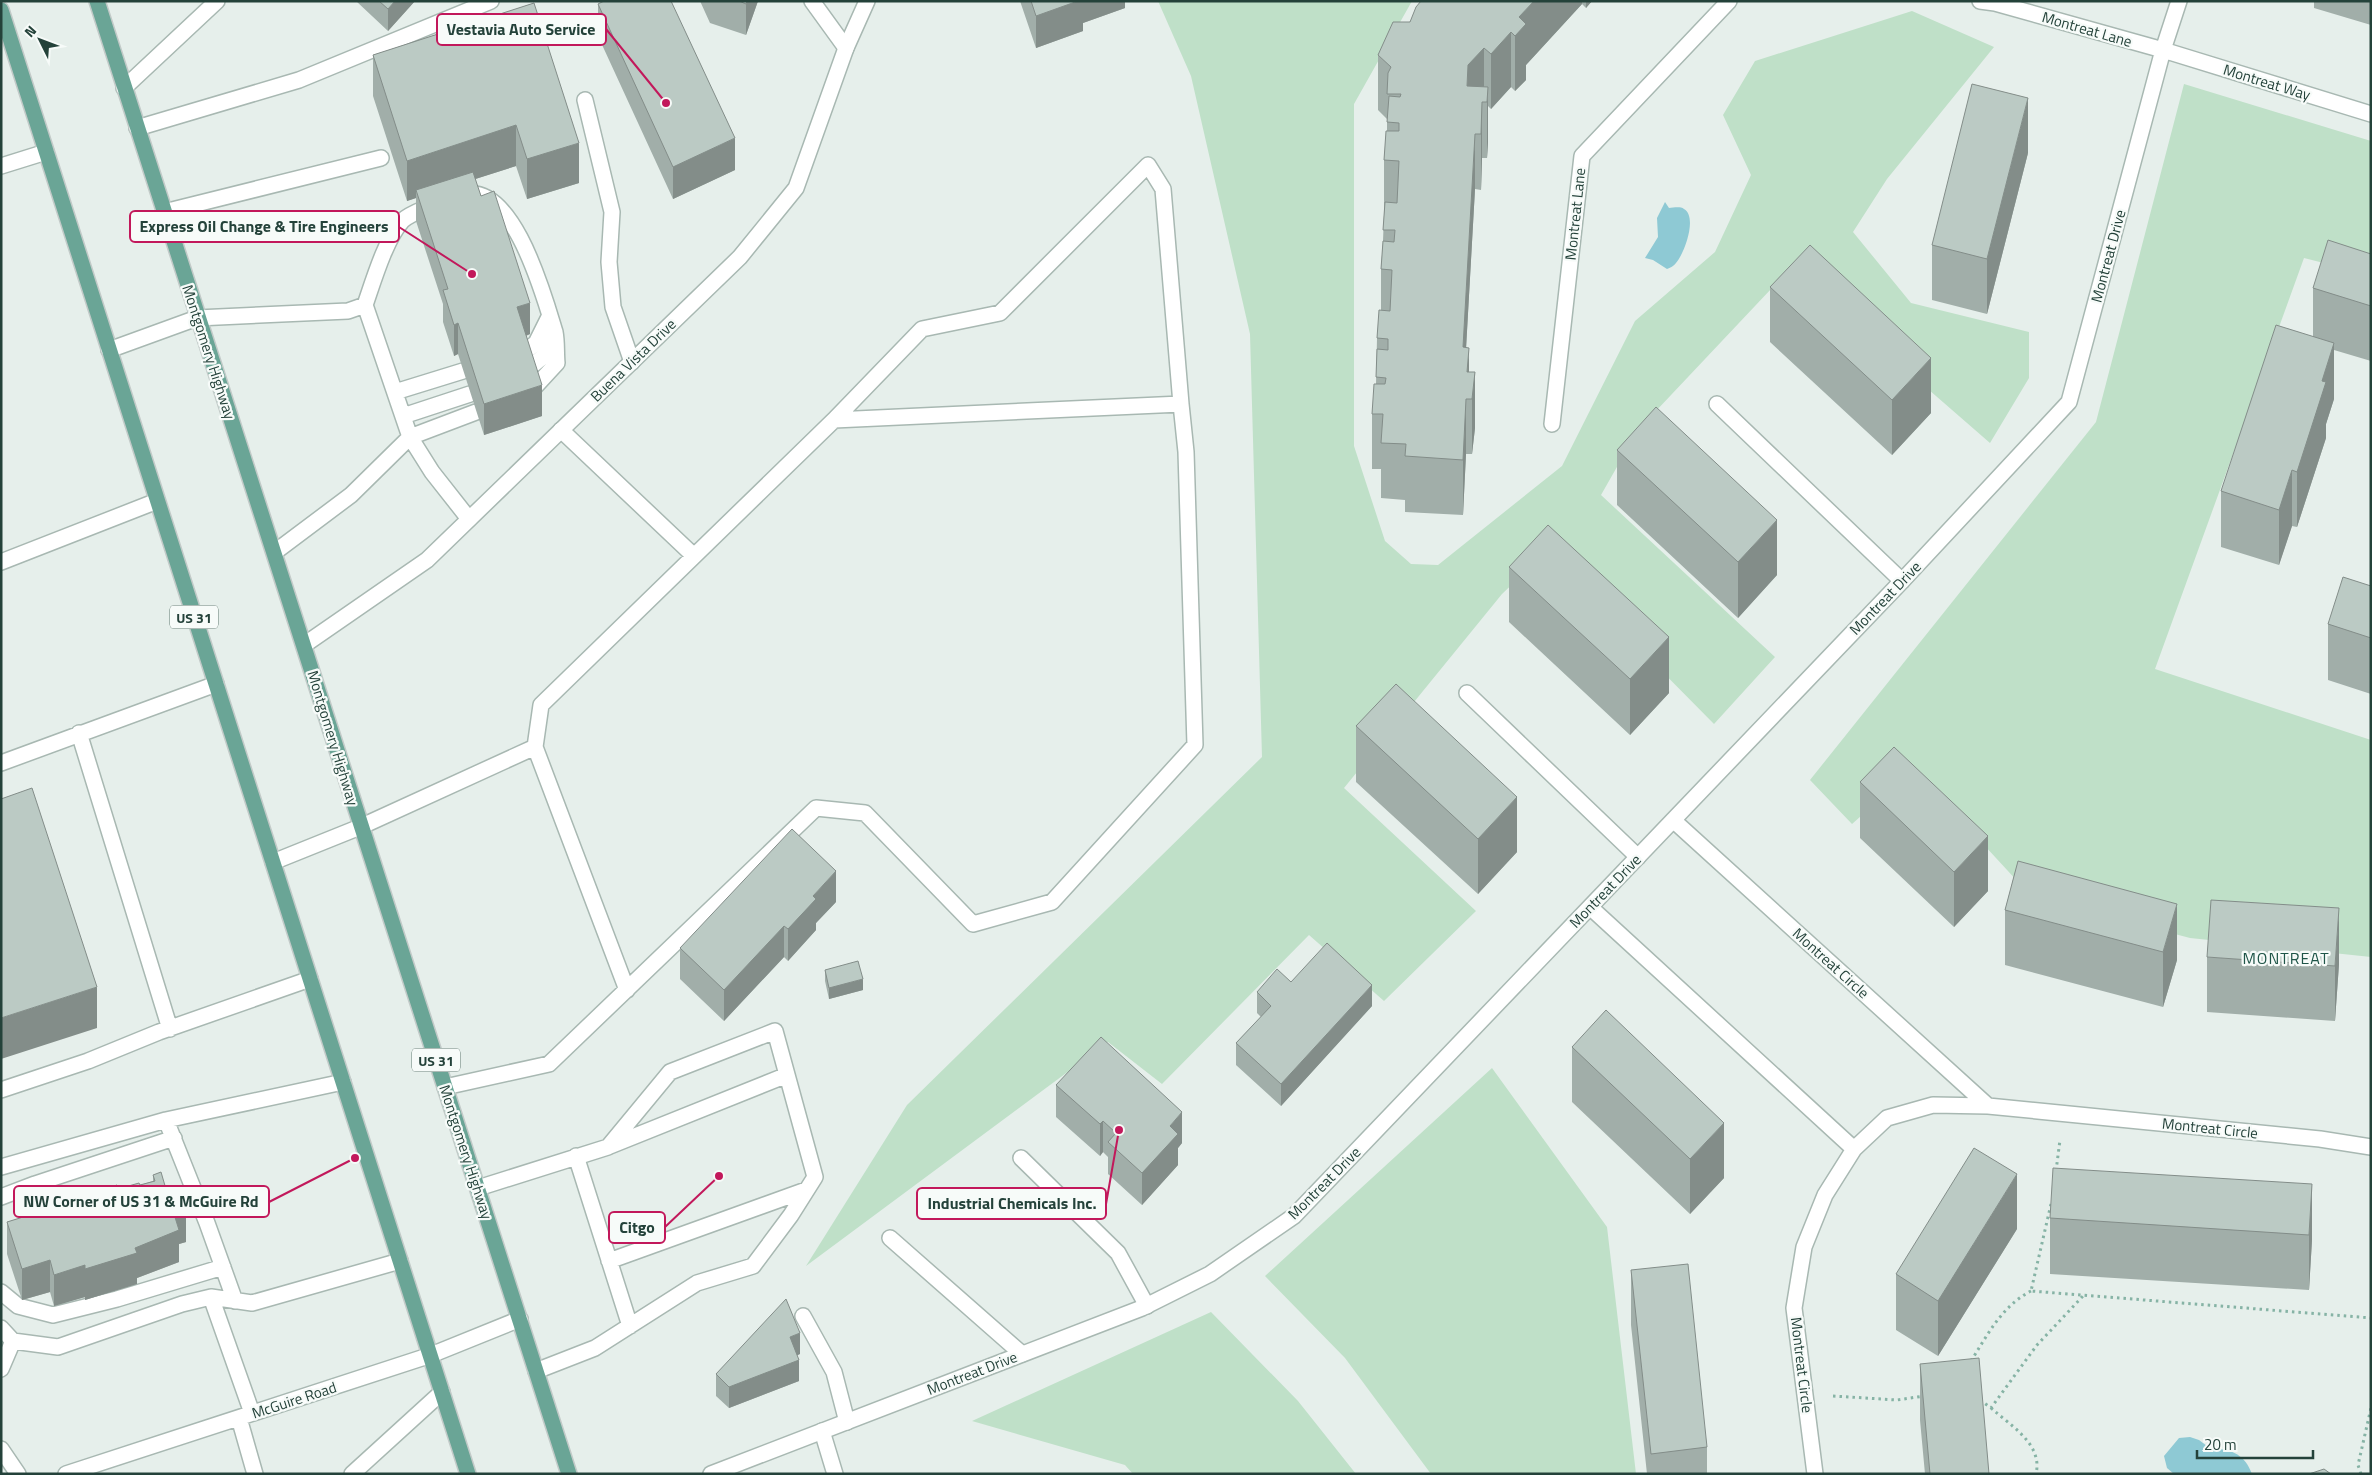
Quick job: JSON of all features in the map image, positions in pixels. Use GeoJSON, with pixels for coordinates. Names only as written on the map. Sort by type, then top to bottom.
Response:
{"type":"FeatureCollection","features":[{"type":"Feature","properties":{"kind":"main road","name":"Montgomery Highway"},"geometry":{"type":"LineString","coordinates":[[97,1],[197,318],[275,552],[360,826],[569,1474]]}},
{"type":"Feature","properties":{"kind":"main road","name":"US 31"},"geometry":{"type":"LineString","coordinates":[[1,10],[468,1474]]}},
{"type":"Feature","properties":{"kind":"street"},"geometry":{"type":"LineString","coordinates":[[124,88],[218,1]]}},
{"type":"Feature","properties":{"kind":"street"},"geometry":{"type":"LineString","coordinates":[[137,128],[299,80],[491,1]]}},
{"type":"Feature","properties":{"kind":"street"},"geometry":{"type":"LineString","coordinates":[[812,1],[846,48]]}},
{"type":"Feature","properties":{"kind":"street","name":"Buena Vista Drive"},"geometry":{"type":"LineString","coordinates":[[304,646],[427,560],[740,257],[796,188],[846,48],[867,1]]}},
{"type":"Feature","properties":{"kind":"street","name":"Montreat Lane"},"geometry":{"type":"LineString","coordinates":[[1552,424],[1582,156],[1729,1]]}},
{"type":"Feature","properties":{"kind":"street","name":"Montreat Lane"},"geometry":{"type":"LineString","coordinates":[[1980,1],[1995,3],[2163,50]]}},
{"type":"Feature","properties":{"kind":"street","name":"Montreat Drive"},"geometry":{"type":"LineString","coordinates":[[712,1474],[1147,1306],[1210,1274],[1294,1216],[1902,580],[2069,402],[2163,50],[2179,1]]}},
{"type":"Feature","properties":{"kind":"street","name":"Montreat Way"},"geometry":{"type":"LineString","coordinates":[[2163,50],[2371,114]]}},
{"type":"Feature","properties":{"kind":"street"},"geometry":{"type":"LineString","coordinates":[[585,100],[612,212],[609,262],[613,307],[632,362]]}},
{"type":"Feature","properties":{"kind":"street"},"geometry":{"type":"LineString","coordinates":[[1,166],[46,152]]}},
{"type":"Feature","properties":{"kind":"street"},"geometry":{"type":"LineString","coordinates":[[164,212],[381,158]]}},
{"type":"Feature","properties":{"kind":"street"},"geometry":{"type":"LineString","coordinates":[[445,1087],[549,1064],[627,990],[816,808],[865,813],[973,924],[1052,902],[1195,745],[1186,452],[1163,189],[1148,165],[1000,313],[922,329],[834,420],[541,705],[535,746],[627,990]]}},
{"type":"Feature","properties":{"kind":"street"},"geometry":{"type":"LineString","coordinates":[[469,519],[432,472],[410,437],[365,305],[377,271],[396,230],[404,219],[465,194],[480,193],[494,201],[510,220],[528,254],[551,323],[557,363],[533,389]]}},
{"type":"Feature","properties":{"kind":"street"},"geometry":{"type":"LineString","coordinates":[[109,350],[197,318],[348,311],[365,305]]}},
{"type":"Feature","properties":{"kind":"street"},"geometry":{"type":"LineString","coordinates":[[522,354],[536,343],[551,323]]}},
{"type":"Feature","properties":{"kind":"street"},"geometry":{"type":"LineString","coordinates":[[527,370],[545,355],[552,340],[551,323]]}},
{"type":"Feature","properties":{"kind":"street"},"geometry":{"type":"LineString","coordinates":[[395,392],[463,371]]}},
{"type":"Feature","properties":{"kind":"street"},"geometry":{"type":"LineString","coordinates":[[403,416],[470,394]]}},
{"type":"Feature","properties":{"kind":"street"},"geometry":{"type":"LineString","coordinates":[[834,420],[1181,404]]}},
{"type":"Feature","properties":{"kind":"street"},"geometry":{"type":"LineString","coordinates":[[1717,404],[1902,580]]}},
{"type":"Feature","properties":{"kind":"street"},"geometry":{"type":"LineString","coordinates":[[275,552],[351,495],[410,437],[476,412]]}},
{"type":"Feature","properties":{"kind":"street"},"geometry":{"type":"LineString","coordinates":[[562,430],[694,556]]}},
{"type":"Feature","properties":{"kind":"street"},"geometry":{"type":"LineString","coordinates":[[1,562],[157,501]]}},
{"type":"Feature","properties":{"kind":"street"},"geometry":{"type":"LineString","coordinates":[[1,763],[79,732],[216,684]]}},
{"type":"Feature","properties":{"kind":"street"},"geometry":{"type":"LineString","coordinates":[[1467,693],[1638,857]]}},
{"type":"Feature","properties":{"kind":"street"},"geometry":{"type":"LineString","coordinates":[[79,732],[170,1029]]}},
{"type":"Feature","properties":{"kind":"street"},"geometry":{"type":"LineString","coordinates":[[273,862],[360,826],[535,746]]}},
{"type":"Feature","properties":{"kind":"street","name":"Montreat Circle"},"geometry":{"type":"LineString","coordinates":[[1673,820],[1988,1106]]}},
{"type":"Feature","properties":{"kind":"street"},"geometry":{"type":"LineString","coordinates":[[1590,907],[1854,1149]]}},
{"type":"Feature","properties":{"kind":"street"},"geometry":{"type":"LineString","coordinates":[[1,1090],[88,1061],[170,1029],[310,979]]}},
{"type":"Feature","properties":{"kind":"street"},"geometry":{"type":"LineString","coordinates":[[536,1371],[595,1348],[697,1283],[753,1266],[815,1177],[775,1031],[670,1072],[608,1147]]}},
{"type":"Feature","properties":{"kind":"street"},"geometry":{"type":"LineString","coordinates":[[478,1188],[608,1147],[787,1075]]}},
{"type":"Feature","properties":{"kind":"street"},"geometry":{"type":"LineString","coordinates":[[1,1167],[166,1120],[343,1082]]}},
{"type":"Feature","properties":{"kind":"street","name":"Montreat Circle"},"geometry":{"type":"LineString","coordinates":[[1815,1474],[1794,1308],[1804,1247],[1825,1195],[1854,1149],[1887,1118],[1933,1105],[1988,1106],[2320,1139],[2371,1147]]}},
{"type":"Feature","properties":{"kind":"street"},"geometry":{"type":"LineString","coordinates":[[166,1120],[235,1301]]}},
{"type":"Feature","properties":{"kind":"street"},"geometry":{"type":"LineString","coordinates":[[1,1198],[34,1184],[174,1138]]}},
{"type":"Feature","properties":{"kind":"street"},"geometry":{"type":"LineString","coordinates":[[576,1156],[630,1326]]}},
{"type":"Feature","properties":{"kind":"street"},"geometry":{"type":"LineString","coordinates":[[1021,1158],[1118,1253],[1147,1306]]}},
{"type":"Feature","properties":{"kind":"street"},"geometry":{"type":"LineString","coordinates":[[609,1261],[806,1190]]}},
{"type":"Feature","properties":{"kind":"street"},"geometry":{"type":"LineString","coordinates":[[890,1238],[1022,1354]]}},
{"type":"Feature","properties":{"kind":"street"},"geometry":{"type":"LineString","coordinates":[[1,1328],[13,1341],[58,1347],[182,1304],[211,1297],[252,1303],[400,1261]]}},
{"type":"Feature","properties":{"kind":"street"},"geometry":{"type":"LineString","coordinates":[[1,1292],[18,1306],[53,1315],[117,1299],[223,1267]]}},
{"type":"Feature","properties":{"kind":"street"},"geometry":{"type":"LineString","coordinates":[[211,1297],[245,1416],[255,1474]]}},
{"type":"Feature","properties":{"kind":"street"},"geometry":{"type":"LineString","coordinates":[[803,1316],[834,1372],[847,1422]]}},
{"type":"Feature","properties":{"kind":"street","name":"McGuire Road"},"geometry":{"type":"LineString","coordinates":[[66,1474],[431,1355],[520,1320]]}},
{"type":"Feature","properties":{"kind":"street"},"geometry":{"type":"LineString","coordinates":[[1,1369],[13,1341]]}},
{"type":"Feature","properties":{"kind":"street"},"geometry":{"type":"LineString","coordinates":[[352,1474],[442,1392]]}},
{"type":"Feature","properties":{"kind":"street"},"geometry":{"type":"LineString","coordinates":[[822,1431],[836,1474]]}},
{"type":"Feature","properties":{"kind":"street"},"geometry":{"type":"LineString","coordinates":[[1,1449],[18,1474]]}},
{"type":"Feature","properties":{"kind":"path"},"geometry":{"type":"LineString","coordinates":[[2056,1172],[2063,1113]]}},
{"type":"Feature","properties":{"kind":"path"},"geometry":{"type":"LineString","coordinates":[[2031,1291],[2052,1202]]}},
{"type":"Feature","properties":{"kind":"path"},"geometry":{"type":"LineString","coordinates":[[1967,1367],[1998,1318],[2016,1298],[2031,1291],[2371,1318]]}},
{"type":"Feature","properties":{"kind":"path"},"geometry":{"type":"LineString","coordinates":[[1991,1408],[2037,1344],[2084,1295]]}},
{"type":"Feature","properties":{"kind":"path"},"geometry":{"type":"LineString","coordinates":[[1805,1394],[1897,1400],[1933,1394]]}},
{"type":"Feature","properties":{"kind":"path"},"geometry":{"type":"LineString","coordinates":[[1978,1398],[2035,1449],[2038,1464],[2036,1474]]}},
{"type":"Feature","properties":{"kind":"path"},"geometry":{"type":"LineString","coordinates":[[2361,1474],[2358,1465],[2371,1408]]}},
{"type":"Feature","properties":{"kind":"green space"},"geometry":{"type":"Polygon","coordinates":[[[1158,1],[1412,1],[1354,104],[1354,446],[1385,541],[1411,564],[1438,565],[1562,466],[1635,321],[1715,252],[1751,175],[1723,115],[1755,61],[1912,11],[1994,47],[1887,179],[1853,232],[1911,303],[2029,332],[2029,378],[1990,443],[1790,269],[1638,430],[1601,495],[1775,657],[1714,724],[1545,553],[1502,594],[1344,788],[1476,911],[1384,1001],[1309,935],[1162,1084],[1108,1042],[806,1266],[907,1105],[1262,757],[1250,334],[1191,76],[1158,1]]]}},
{"type":"Feature","properties":{"kind":"green space"},"geometry":{"type":"Polygon","coordinates":[[[2184,84],[2371,141],[2371,275],[2304,258],[2155,669],[2371,740],[2371,957],[2190,938],[2031,896],[1914,769],[1852,824],[1810,780],[2096,422],[2184,84]]]}},
{"type":"Feature","properties":{"kind":"green space"},"geometry":{"type":"Polygon","coordinates":[[[1492,1068],[1607,1227],[1636,1474],[1431,1474],[1345,1358],[1265,1276],[1492,1068]]]}},
{"type":"Feature","properties":{"kind":"green space"},"geometry":{"type":"Polygon","coordinates":[[[1211,1312],[1298,1401],[1356,1474],[1133,1474],[1125,1465],[972,1421],[1211,1312]]]}},
{"type":"Feature","properties":{"kind":"water"},"geometry":{"type":"Polygon","coordinates":[[[1665,202],[1669,208],[1679,207],[1684,209],[1688,213],[1690,220],[1683,252],[1675,264],[1667,269],[1653,260],[1645,258],[1658,237],[1657,218],[1665,202]]]}},
{"type":"Feature","properties":{"kind":"water"},"geometry":{"type":"Polygon","coordinates":[[[2190,1437],[2199,1440],[2211,1449],[2230,1451],[2236,1454],[2249,1467],[2252,1474],[2174,1474],[2167,1468],[2164,1456],[2179,1438],[2190,1437]]]}},
{"type":"Feature","properties":{"kind":"building"},"geometry":{"type":"Polygon","coordinates":[[[379,1],[395,1],[388,9],[379,1]]]}},
{"type":"Feature","properties":{"kind":"building"},"geometry":{"type":"Polygon","coordinates":[[[604,1],[671,1],[735,138],[673,167],[598,4],[604,1]]]}},
{"type":"Feature","properties":{"kind":"building"},"geometry":{"type":"Polygon","coordinates":[[[1031,1],[1078,1],[1036,16],[1031,1]]]}},
{"type":"Feature","properties":{"kind":"building"},"geometry":{"type":"Polygon","coordinates":[[[1421,1],[1534,1],[1519,17],[1526,24],[1515,36],[1511,32],[1491,54],[1484,48],[1468,65],[1467,86],[1488,87],[1487,102],[1482,102],[1481,134],[1475,134],[1463,347],[1469,348],[1467,372],[1475,372],[1472,399],[1466,399],[1463,460],[1405,456],[1406,444],[1381,443],[1383,414],[1372,414],[1374,384],[1385,384],[1386,378],[1376,377],[1377,349],[1388,350],[1388,339],[1377,338],[1379,310],[1390,311],[1392,270],[1381,269],[1383,241],[1394,242],[1395,230],[1383,230],[1385,202],[1397,203],[1399,161],[1384,160],[1386,131],[1399,131],[1399,123],[1387,122],[1389,96],[1400,97],[1401,94],[1387,94],[1388,73],[1391,67],[1378,55],[1393,22],[1410,22],[1416,7],[1421,1]]]}},
{"type":"Feature","properties":{"kind":"building"},"geometry":{"type":"Polygon","coordinates":[[[534,3],[579,143],[527,159],[516,125],[407,161],[373,55],[534,3]]]}},
{"type":"Feature","properties":{"kind":"building"},"geometry":{"type":"Polygon","coordinates":[[[1972,84],[2028,98],[1987,259],[1932,245],[1972,84]]]}},
{"type":"Feature","properties":{"kind":"building"},"geometry":{"type":"Polygon","coordinates":[[[473,172],[481,196],[494,191],[530,303],[517,307],[542,385],[484,404],[458,323],[454,325],[443,290],[448,289],[416,190],[473,172]]]}},
{"type":"Feature","properties":{"kind":"building"},"geometry":{"type":"Polygon","coordinates":[[[2328,240],[2371,254],[2371,306],[2313,288],[2328,240]]]}},
{"type":"Feature","properties":{"kind":"building"},"geometry":{"type":"Polygon","coordinates":[[[1810,245],[1931,358],[1892,400],[1770,287],[1810,245]]]}},
{"type":"Feature","properties":{"kind":"building"},"geometry":{"type":"Polygon","coordinates":[[[2276,325],[2334,343],[2322,381],[2326,382],[2297,472],[2292,470],[2279,510],[2221,491],[2276,325]]]}},
{"type":"Feature","properties":{"kind":"building"},"geometry":{"type":"Polygon","coordinates":[[[1656,407],[1777,520],[1738,562],[1617,450],[1656,407]]]}},
{"type":"Feature","properties":{"kind":"building"},"geometry":{"type":"Polygon","coordinates":[[[1548,525],[1669,637],[1630,679],[1509,567],[1548,525]]]}},
{"type":"Feature","properties":{"kind":"building"},"geometry":{"type":"Polygon","coordinates":[[[2343,577],[2371,586],[2371,638],[2328,624],[2343,577]]]}},
{"type":"Feature","properties":{"kind":"building"},"geometry":{"type":"Polygon","coordinates":[[[1396,684],[1517,797],[1478,839],[1356,726],[1396,684]]]}},
{"type":"Feature","properties":{"kind":"building"},"geometry":{"type":"Polygon","coordinates":[[[1894,747],[1988,836],[1954,872],[1860,782],[1894,747]]]}},
{"type":"Feature","properties":{"kind":"building"},"geometry":{"type":"Polygon","coordinates":[[[32,788],[97,987],[1,1018],[1,799],[32,788]]]}},
{"type":"Feature","properties":{"kind":"building"},"geometry":{"type":"Polygon","coordinates":[[[792,829],[836,871],[813,896],[816,899],[788,929],[784,926],[724,990],[680,948],[792,829]]]}},
{"type":"Feature","properties":{"kind":"building"},"geometry":{"type":"Polygon","coordinates":[[[2018,861],[2177,904],[2163,952],[2005,910],[2018,861]]]}},
{"type":"Feature","properties":{"kind":"building"},"geometry":{"type":"Polygon","coordinates":[[[2211,900],[2339,908],[2335,966],[2207,957],[2211,900]]]}},
{"type":"Feature","properties":{"kind":"building"},"geometry":{"type":"Polygon","coordinates":[[[1327,943],[1372,985],[1281,1084],[1236,1043],[1271,1006],[1257,992],[1277,969],[1291,982],[1327,943]]]}},
{"type":"Feature","properties":{"kind":"building"},"geometry":{"type":"Polygon","coordinates":[[[858,961],[863,979],[829,988],[825,970],[858,961]]]}},
{"type":"Feature","properties":{"kind":"building"},"geometry":{"type":"Polygon","coordinates":[[[1606,1010],[1724,1123],[1690,1159],[1572,1047],[1606,1010]]]}},
{"type":"Feature","properties":{"kind":"building"},"geometry":{"type":"Polygon","coordinates":[[[1101,1037],[1182,1112],[1170,1126],[1178,1134],[1142,1173],[1108,1142],[1116,1133],[1103,1121],[1100,1124],[1056,1085],[1101,1037]]]}},
{"type":"Feature","properties":{"kind":"building"},"geometry":{"type":"Polygon","coordinates":[[[1974,1148],[2017,1174],[1938,1301],[1896,1274],[1974,1148]]]}},
{"type":"Feature","properties":{"kind":"building"},"geometry":{"type":"Polygon","coordinates":[[[2053,1168],[2312,1184],[2309,1235],[2050,1218],[2053,1168]]]}},
{"type":"Feature","properties":{"kind":"building"},"geometry":{"type":"Polygon","coordinates":[[[161,1172],[168,1196],[180,1192],[186,1210],[174,1214],[179,1230],[135,1248],[137,1253],[85,1269],[85,1265],[54,1275],[50,1260],[22,1269],[7,1222],[117,1185],[118,1189],[155,1181],[153,1175],[161,1172]]]}},
{"type":"Feature","properties":{"kind":"building"},"geometry":{"type":"Polygon","coordinates":[[[1688,1264],[1707,1447],[1651,1454],[1631,1270],[1688,1264]]]}},
{"type":"Feature","properties":{"kind":"building"},"geometry":{"type":"Polygon","coordinates":[[[786,1299],[800,1333],[790,1337],[799,1360],[729,1387],[716,1374],[786,1299]]]}},
{"type":"Feature","properties":{"kind":"building"},"geometry":{"type":"Polygon","coordinates":[[[1979,1358],[1989,1474],[1930,1474],[1920,1364],[1979,1358]]]}},
{"type":"Feature","properties":{"kind":"building"},"geometry":{"type":"Polygon","coordinates":[[[2324,1469],[2331,1474],[2309,1474],[2324,1469]]]}},
{"type":"Feature","properties":{"kind":"place","name":"Vestavia Auto Service"},"geometry":{"type":"Point","coordinates":[666,103]}},
{"type":"Feature","properties":{"kind":"place","name":"Express Oil Change & Tire Engineers"},"geometry":{"type":"Point","coordinates":[472,274]}},
{"type":"Feature","properties":{"kind":"place","name":"Industrial Chemicals Inc."},"geometry":{"type":"Point","coordinates":[1119,1130]}},
{"type":"Feature","properties":{"kind":"place","name":"NW Corner of US 31 & McGuire Rd"},"geometry":{"type":"Point","coordinates":[355,1158]}},
{"type":"Feature","properties":{"kind":"place","name":"Citgo"},"geometry":{"type":"Point","coordinates":[719,1176]}},
{"type":"Feature","properties":{"kind":"district","name":"MONTREAT"},"geometry":{"type":"Point","coordinates":[2286,958]}}]}
